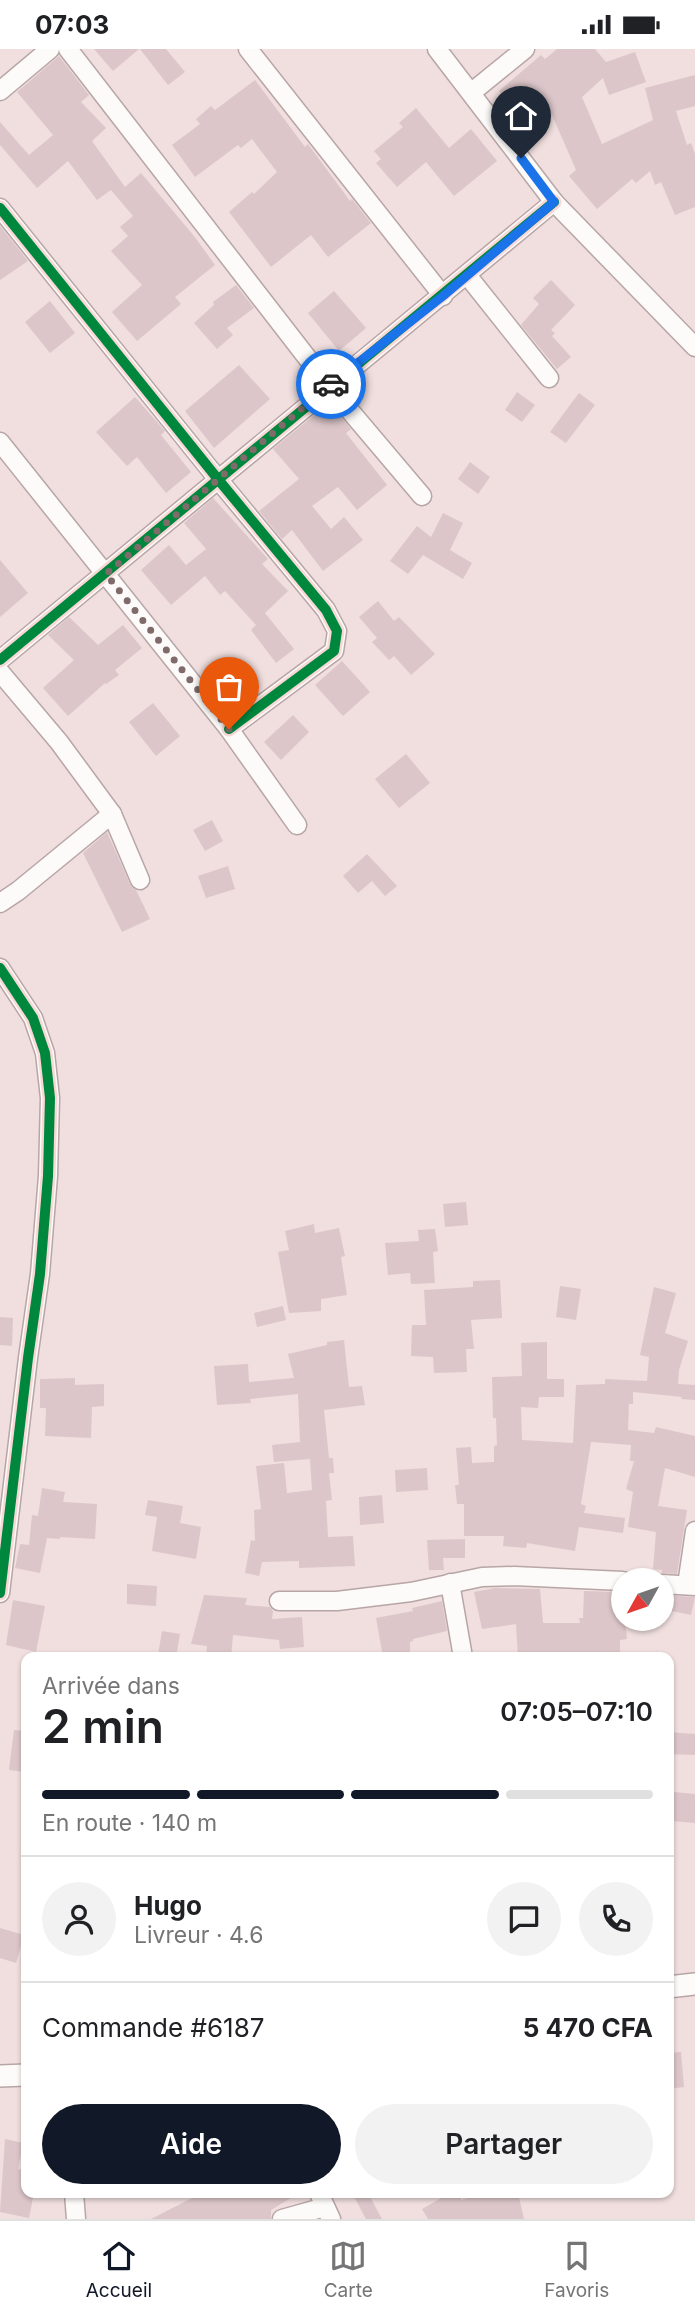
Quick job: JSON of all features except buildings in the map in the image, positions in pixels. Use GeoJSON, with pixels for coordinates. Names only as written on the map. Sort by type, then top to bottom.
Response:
{"type":"FeatureCollection","features":[{"type":"Feature","properties":{"kind":"street"},"geometry":{"type":"LineString","coordinates":[[0,91],[50,49]]}},
{"type":"Feature","properties":{"kind":"street"},"geometry":{"type":"LineString","coordinates":[[68,49],[329,386],[422,496]]}},
{"type":"Feature","properties":{"kind":"street"},"geometry":{"type":"LineString","coordinates":[[248,49],[443,296]]}},
{"type":"Feature","properties":{"kind":"street"},"geometry":{"type":"LineString","coordinates":[[437,49],[554,202],[694,344]]}},
{"type":"Feature","properties":{"kind":"street"},"geometry":{"type":"LineString","coordinates":[[472,92],[525,49]]}},
{"type":"Feature","properties":{"kind":"street"},"geometry":{"type":"LineString","coordinates":[[0,660],[554,202]]}},
{"type":"Feature","properties":{"kind":"street"},"geometry":{"type":"LineString","coordinates":[[0,208],[326,610],[337,631],[334,651],[229,729]]}},
{"type":"Feature","properties":{"kind":"street"},"geometry":{"type":"LineString","coordinates":[[467,275],[549,378]]}},
{"type":"Feature","properties":{"kind":"street"},"geometry":{"type":"LineString","coordinates":[[0,442],[256,763],[297,825]]}},
{"type":"Feature","properties":{"kind":"street"},"geometry":{"type":"LineString","coordinates":[[0,672],[59,742],[112,814],[141,880]]}},
{"type":"Feature","properties":{"kind":"street"},"geometry":{"type":"LineString","coordinates":[[0,903],[112,814]]}},
{"type":"Feature","properties":{"kind":"street"},"geometry":{"type":"LineString","coordinates":[[0,968],[33,1018],[45,1052],[50,1098],[48,1176],[40,1274],[27,1358],[0,1593]]}},
{"type":"Feature","properties":{"kind":"street"},"geometry":{"type":"LineString","coordinates":[[691,1586],[695,1531]]}},
{"type":"Feature","properties":{"kind":"street"},"geometry":{"type":"LineString","coordinates":[[279,1601],[337,1601],[411,1592],[482,1577],[611,1580]]}},
{"type":"Feature","properties":{"kind":"street"},"geometry":{"type":"LineString","coordinates":[[450,1583],[462,1652]]}},
{"type":"Feature","properties":{"kind":"street"},"geometry":{"type":"LineString","coordinates":[[674,1986],[695,1983]]}},
{"type":"Feature","properties":{"kind":"street"},"geometry":{"type":"LineString","coordinates":[[0,2076],[21,2075]]}},
{"type":"Feature","properties":{"kind":"street"},"geometry":{"type":"LineString","coordinates":[[74,2198],[76,2219]]}},
{"type":"Feature","properties":{"kind":"street"},"geometry":{"type":"LineString","coordinates":[[282,2219],[325,2206]]}},
{"type":"Feature","properties":{"kind":"cycle path"},"geometry":{"type":"LineString","coordinates":[[0,660],[554,202]]}},
{"type":"Feature","properties":{"kind":"cycle path"},"geometry":{"type":"LineString","coordinates":[[0,208],[326,610],[337,631],[334,651],[229,729]]}},
{"type":"Feature","properties":{"kind":"cycle path"},"geometry":{"type":"LineString","coordinates":[[0,968],[33,1018],[45,1053],[50,1098],[48,1176],[40,1274],[0,1593]]}},
{"type":"Feature","properties":{"kind":"way so far"},"geometry":{"type":"LineString","coordinates":[[229,729],[106,574],[331,384]]}},
{"type":"Feature","properties":{"kind":"route"},"geometry":{"type":"LineString","coordinates":[[331,384],[443,296],[554,202],[521,158]]}}]}
